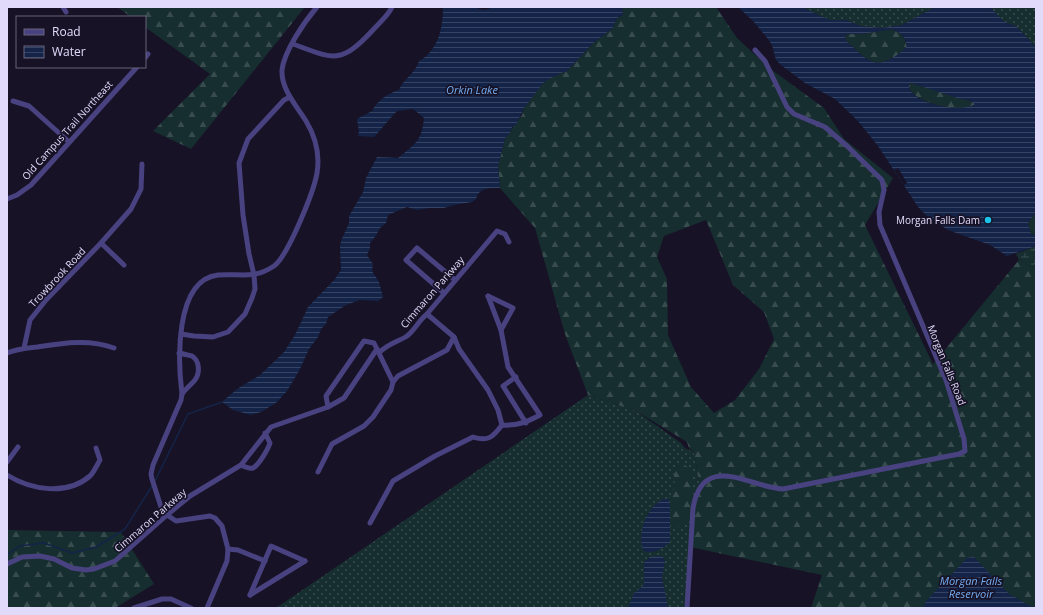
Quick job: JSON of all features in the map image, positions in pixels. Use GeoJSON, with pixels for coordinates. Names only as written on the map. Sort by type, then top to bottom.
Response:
{"type":"FeatureCollection","features":[{"type":"Feature","properties":{"kind":"street"},"geometry":{"type":"LineString","coordinates":[[63,7],[66,12]]}},
{"type":"Feature","properties":{"kind":"street"},"geometry":{"type":"LineString","coordinates":[[207,608],[227,561],[228,549],[222,526],[216,518],[210,516],[176,521],[167,515],[161,507],[151,474],[153,465],[181,400],[182,394],[179,354],[181,334],[189,300],[193,292],[200,283],[217,275],[254,275],[274,266],[294,236],[317,173],[318,163],[314,138],[307,123],[284,85],[282,70],[285,57],[299,31],[317,7]]}},
{"type":"Feature","properties":{"kind":"street"},"geometry":{"type":"LineString","coordinates":[[293,44],[331,56],[345,54],[362,42],[388,14],[392,7]]}},
{"type":"Feature","properties":{"kind":"street","name":"Morgan Falls Road"},"geometry":{"type":"LineString","coordinates":[[687,608],[695,501],[700,486],[707,481],[714,478],[743,478],[774,488],[782,489],[959,454],[965,451],[962,432],[946,380],[880,225],[879,212],[884,190],[882,180],[825,127],[794,114],[787,107],[765,61],[755,50]]}},
{"type":"Feature","properties":{"kind":"street","name":"Old Campus Trail Northeast"},"geometry":{"type":"LineString","coordinates":[[7,199],[17,195],[31,185],[136,68]]}},
{"type":"Feature","properties":{"kind":"street"},"geometry":{"type":"LineString","coordinates":[[181,334],[213,337],[228,332],[245,314],[255,289],[254,275],[243,215],[239,163],[248,139],[253,132],[284,100],[290,97]]}},
{"type":"Feature","properties":{"kind":"street"},"geometry":{"type":"LineString","coordinates":[[13,101],[29,106],[70,142]]}},
{"type":"Feature","properties":{"kind":"street","name":"Trowbrook Road"},"geometry":{"type":"LineString","coordinates":[[24,348],[30,320],[46,300],[101,243],[131,209],[141,189],[142,164]]}},
{"type":"Feature","properties":{"kind":"street","name":"Cimmaron Parkway"},"geometry":{"type":"LineString","coordinates":[[7,564],[22,557],[40,556],[54,559],[72,568],[94,569],[115,561],[190,496],[241,465],[271,427],[328,407],[344,398],[378,351],[408,335],[497,231],[505,234],[509,242]]}},
{"type":"Feature","properties":{"kind":"street"},"geometry":{"type":"LineString","coordinates":[[101,243],[124,265]]}},
{"type":"Feature","properties":{"kind":"street"},"geometry":{"type":"LineString","coordinates":[[444,293],[406,260],[416,248],[455,280]]}},
{"type":"Feature","properties":{"kind":"street"},"geometry":{"type":"LineString","coordinates":[[501,330],[513,308],[488,296],[501,330],[508,367],[540,415],[526,423],[513,426],[502,425]]}},
{"type":"Feature","properties":{"kind":"street"},"geometry":{"type":"LineString","coordinates":[[427,314],[454,337],[459,349],[488,390],[498,410],[502,425]]}},
{"type":"Feature","properties":{"kind":"street"},"geometry":{"type":"LineString","coordinates":[[318,472],[332,444],[364,426],[373,417],[398,376],[447,350],[454,337]]}},
{"type":"Feature","properties":{"kind":"street"},"geometry":{"type":"LineString","coordinates":[[328,407],[326,396],[364,341],[374,343],[393,382]]}},
{"type":"Feature","properties":{"kind":"street"},"geometry":{"type":"LineString","coordinates":[[7,353],[24,348],[88,342],[114,348]]}},
{"type":"Feature","properties":{"kind":"street"},"geometry":{"type":"LineString","coordinates":[[179,354],[192,356],[197,360],[199,366],[199,372],[195,380],[186,387],[182,394]]}},
{"type":"Feature","properties":{"kind":"street"},"geometry":{"type":"LineString","coordinates":[[516,378],[503,386],[526,423]]}},
{"type":"Feature","properties":{"kind":"street"},"geometry":{"type":"LineString","coordinates":[[370,523],[393,481],[435,456],[473,437],[482,440],[490,437],[496,433],[502,425]]}},
{"type":"Feature","properties":{"kind":"street"},"geometry":{"type":"LineString","coordinates":[[241,465],[247,468],[256,466],[269,448],[270,443],[266,433]]}},
{"type":"Feature","properties":{"kind":"street"},"geometry":{"type":"LineString","coordinates":[[7,462],[18,447]]}},
{"type":"Feature","properties":{"kind":"street"},"geometry":{"type":"LineString","coordinates":[[7,475],[20,483],[42,488],[67,488],[80,483],[91,475],[100,460],[96,448]]}},
{"type":"Feature","properties":{"kind":"street"},"geometry":{"type":"LineString","coordinates":[[271,546],[305,561],[250,596],[265,561],[271,546]]}},
{"type":"Feature","properties":{"kind":"street"},"geometry":{"type":"LineString","coordinates":[[228,549],[238,550],[265,561]]}},
{"type":"Feature","properties":{"kind":"street"},"geometry":{"type":"LineString","coordinates":[[134,608],[162,599],[171,599],[191,608]]}},
{"type":"Feature","properties":{"kind":"green space"},"geometry":{"type":"Polygon","coordinates":[[[117,7],[305,7],[191,149],[153,131],[210,74],[146,28],[146,16],[130,16],[117,7]]]}},
{"type":"Feature","properties":{"kind":"green space"},"geometry":{"type":"Polygon","coordinates":[[[622,7],[716,7],[737,38],[768,67],[824,108],[844,139],[893,178],[865,225],[933,364],[1019,260],[1036,269],[1036,608],[811,608],[822,575],[690,547],[692,511],[700,487],[694,452],[689,448],[687,442],[636,411],[588,395],[565,334],[535,228],[500,188],[498,166],[505,138],[522,115],[524,108],[533,94],[544,81],[567,71],[593,43],[613,28],[617,18],[623,15],[622,7]],[[706,220],[664,236],[657,257],[667,279],[668,335],[691,387],[714,413],[735,400],[759,369],[774,339],[764,312],[733,285],[706,220]]]}},
{"type":"Feature","properties":{"kind":"green space"},"geometry":{"type":"Polygon","coordinates":[[[802,7],[935,7],[902,25],[882,28],[860,26],[846,20],[829,20],[802,7]]]}},
{"type":"Feature","properties":{"kind":"green space"},"geometry":{"type":"Polygon","coordinates":[[[990,7],[1036,7],[1036,47],[1017,27],[1003,21],[990,7]]]}},
{"type":"Feature","properties":{"kind":"green space"},"geometry":{"type":"Polygon","coordinates":[[[891,29],[902,35],[907,47],[895,57],[881,62],[871,61],[864,57],[846,41],[845,37],[845,35],[848,34],[863,34],[891,29]]]}},
{"type":"Feature","properties":{"kind":"green space"},"geometry":{"type":"Polygon","coordinates":[[[911,83],[974,102],[975,105],[966,108],[953,108],[931,103],[913,93],[909,84],[911,83]]]}},
{"type":"Feature","properties":{"kind":"green space"},"geometry":{"type":"Polygon","coordinates":[[[1036,212],[1036,235],[1031,234],[1028,223],[1036,212]]]}},
{"type":"Feature","properties":{"kind":"green space"},"geometry":{"type":"Polygon","coordinates":[[[1033,247],[1036,248],[1036,269],[1019,260],[1016,254],[1033,247]]]}},
{"type":"Feature","properties":{"kind":"green space"},"geometry":{"type":"Polygon","coordinates":[[[588,395],[636,411],[681,443],[685,448],[694,452],[700,487],[685,608],[276,608],[588,395]]]}},
{"type":"Feature","properties":{"kind":"green space"},"geometry":{"type":"Polygon","coordinates":[[[681,463],[691,469],[693,496],[690,517],[675,529],[671,527],[670,499],[675,486],[673,468],[681,463]]]}},
{"type":"Feature","properties":{"kind":"green space"},"geometry":{"type":"Polygon","coordinates":[[[7,530],[121,532],[154,584],[115,608],[7,608],[7,530]]]}},
{"type":"Feature","properties":{"kind":"water","name":"Orkin Lake"},"geometry":{"type":"Polygon","coordinates":[[[443,7],[475,7],[484,10],[493,7],[622,7],[623,15],[617,18],[613,28],[593,43],[567,71],[544,82],[524,108],[516,125],[512,127],[510,133],[505,138],[498,166],[500,188],[489,188],[482,190],[472,202],[444,208],[417,210],[407,207],[388,215],[386,223],[380,228],[370,243],[370,248],[367,255],[373,264],[372,271],[379,282],[383,297],[378,301],[360,300],[346,305],[328,317],[326,324],[321,329],[318,337],[309,349],[299,371],[287,391],[276,403],[261,412],[251,415],[233,410],[222,402],[237,389],[260,375],[284,352],[295,335],[308,307],[335,279],[341,270],[341,241],[349,223],[349,216],[363,192],[366,178],[377,157],[398,158],[417,141],[423,126],[424,118],[413,109],[397,111],[374,137],[358,136],[359,132],[357,119],[372,111],[387,95],[399,90],[415,69],[419,61],[431,51],[440,31],[443,7]]]}},
{"type":"Feature","properties":{"kind":"water"},"geometry":{"type":"Polygon","coordinates":[[[738,7],[802,7],[829,20],[846,20],[860,26],[882,28],[902,25],[935,7],[990,7],[1003,21],[1017,27],[1036,47],[1036,212],[1028,223],[1031,234],[1036,235],[1036,248],[1033,247],[1007,256],[990,245],[948,230],[927,216],[918,207],[878,146],[858,121],[835,99],[805,83],[781,65],[776,60],[772,45],[754,22],[738,7]],[[891,29],[863,34],[848,34],[845,35],[845,37],[846,41],[864,57],[871,61],[881,62],[886,61],[900,53],[907,46],[902,35],[891,29]],[[911,83],[909,84],[910,91],[916,97],[936,105],[959,108],[969,107],[975,104],[969,100],[960,99],[911,83]]]}},
{"type":"Feature","properties":{"kind":"water"},"geometry":{"type":"Polygon","coordinates":[[[665,499],[668,499],[670,503],[670,542],[658,550],[651,552],[644,551],[641,537],[645,521],[653,507],[665,499]]]}},
{"type":"Feature","properties":{"kind":"water"},"geometry":{"type":"Polygon","coordinates":[[[650,557],[663,557],[665,561],[662,577],[668,608],[628,608],[634,593],[644,584],[644,562],[650,557]]]}},
{"type":"Feature","properties":{"kind":"water","name":"Morgan Falls Reservoir"},"geometry":{"type":"Polygon","coordinates":[[[974,557],[1009,594],[1034,608],[923,608],[926,601],[967,558],[974,557]]]}},
{"type":"Feature","properties":{"kind":"pier"},"geometry":{"type":"Polygon","coordinates":[[[898,168],[907,183],[904,185],[894,170],[898,168]]]}},
{"type":"Feature","properties":{"kind":"waterway"},"geometry":{"type":"LineString","coordinates":[[154,483],[188,414],[222,402]]}},
{"type":"Feature","properties":{"kind":"waterway"},"geometry":{"type":"LineString","coordinates":[[7,555],[19,546],[44,543],[72,553],[96,547],[125,529],[152,486]]}},
{"type":"Feature","properties":{"kind":"place","name":"Morgan Falls Dam"},"geometry":{"type":"Point","coordinates":[988,220]}}]}
